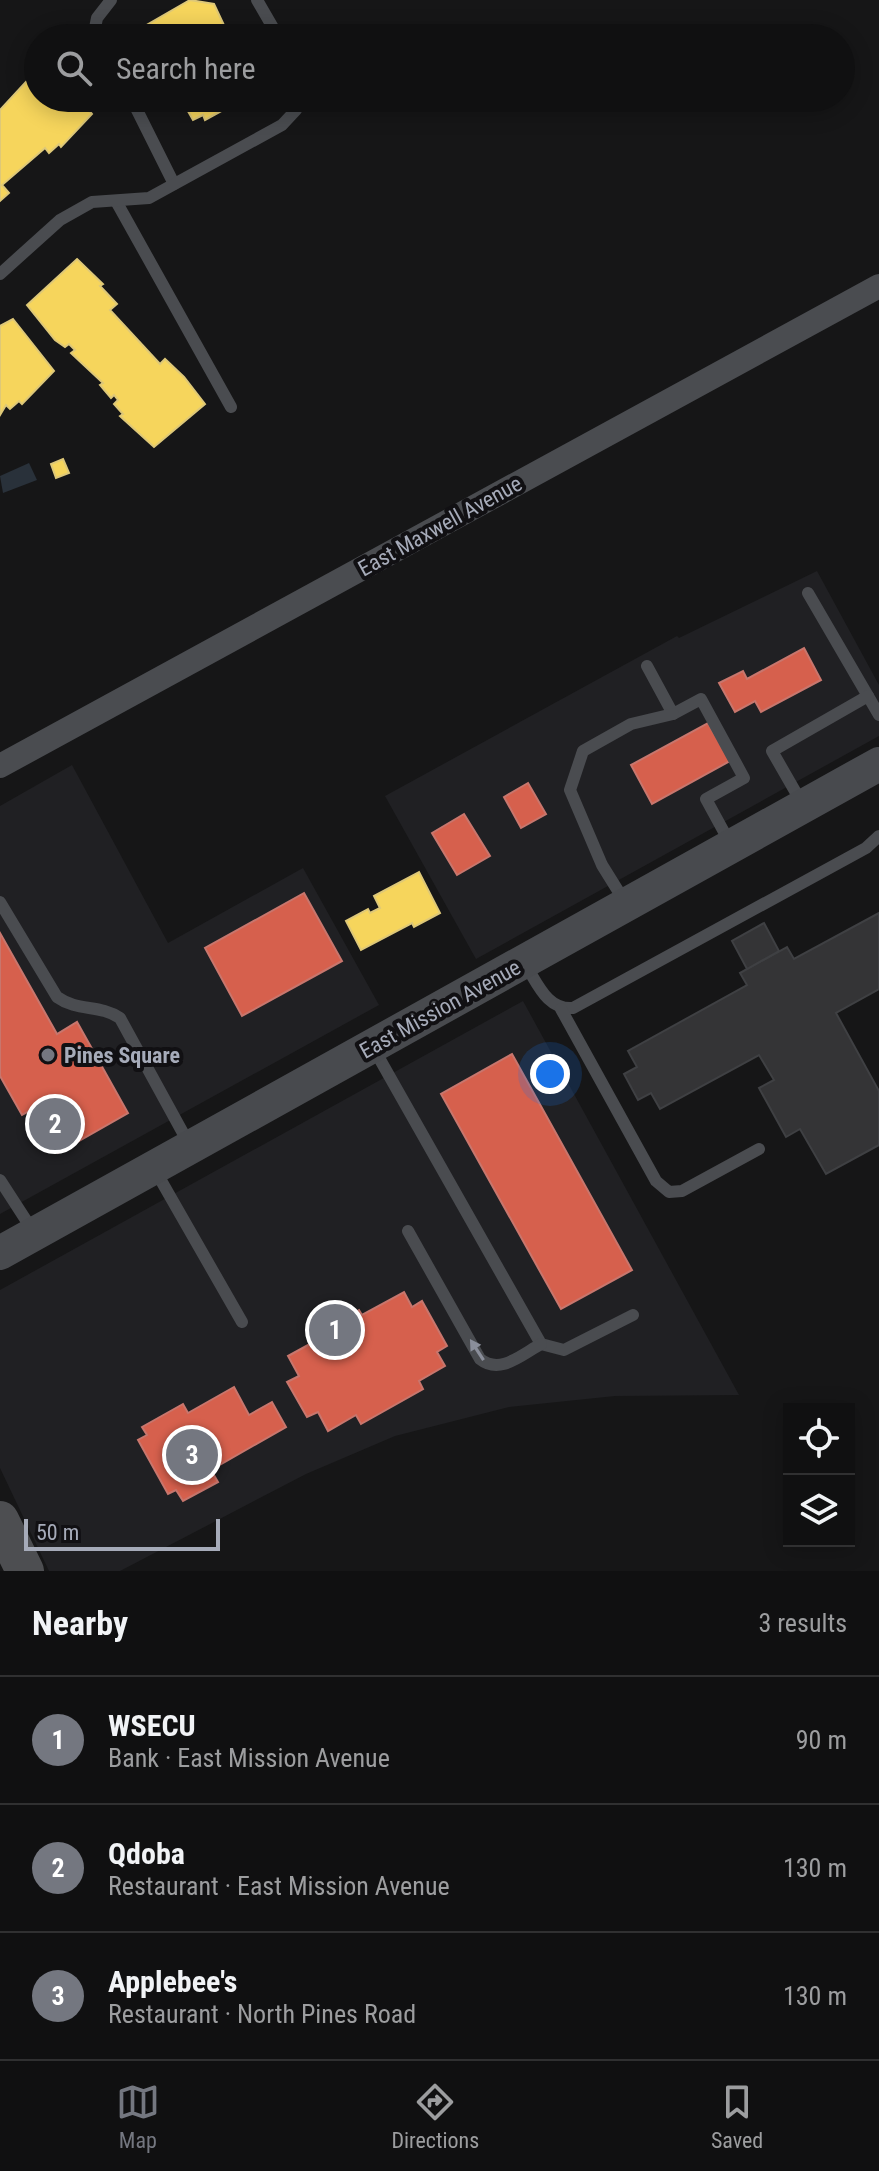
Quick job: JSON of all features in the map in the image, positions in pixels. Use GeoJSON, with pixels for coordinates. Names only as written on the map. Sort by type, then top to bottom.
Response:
{"type":"FeatureCollection","features":[{"type":"Feature","properties":{"kind":"main road"},"geometry":{"type":"LineString","coordinates":[[0,1520],[25,1571]]}},
{"type":"Feature","properties":{"kind":"street","name":"East Maxwell Avenue"},"geometry":{"type":"LineString","coordinates":[[0,766],[879,286]]}},
{"type":"Feature","properties":{"kind":"street","name":"East Mission Avenue"},"geometry":{"type":"LineString","coordinates":[[0,1253],[803,806],[877,769]]}},
{"type":"Feature","properties":{"kind":"lane"},"geometry":{"type":"LineString","coordinates":[[96,24],[111,0]]}},
{"type":"Feature","properties":{"kind":"lane"},"geometry":{"type":"LineString","coordinates":[[257,0],[271,24]]}},
{"type":"Feature","properties":{"kind":"lane"},"geometry":{"type":"LineString","coordinates":[[138,112],[174,184]]}},
{"type":"Feature","properties":{"kind":"lane"},"geometry":{"type":"LineString","coordinates":[[0,274],[60,220],[92,202],[149,198],[282,125],[294,112]]}},
{"type":"Feature","properties":{"kind":"lane"},"geometry":{"type":"LineString","coordinates":[[116,201],[231,407]]}},
{"type":"Feature","properties":{"kind":"lane"},"geometry":{"type":"LineString","coordinates":[[808,593],[879,715]]}},
{"type":"Feature","properties":{"kind":"lane"},"geometry":{"type":"LineString","coordinates":[[647,666],[673,714]]}},
{"type":"Feature","properties":{"kind":"lane"},"geometry":{"type":"LineString","coordinates":[[803,806],[772,751],[868,696]]}},
{"type":"Feature","properties":{"kind":"lane"},"geometry":{"type":"LineString","coordinates":[[626,905],[602,865],[570,790],[583,751],[631,724],[673,714],[701,699],[744,778],[706,799],[731,846]]}},
{"type":"Feature","properties":{"kind":"lane"},"geometry":{"type":"LineString","coordinates":[[561,1009],[573,1008],[866,848],[879,836]]}},
{"type":"Feature","properties":{"kind":"lane"},"geometry":{"type":"LineString","coordinates":[[0,902],[57,997],[72,1008],[105,1008],[120,1018],[191,1147]]}},
{"type":"Feature","properties":{"kind":"lane"},"geometry":{"type":"LineString","coordinates":[[524,962],[549,1002],[561,1009],[656,1181],[669,1192],[682,1191],[759,1149]]}},
{"type":"Feature","properties":{"kind":"lane"},"geometry":{"type":"LineString","coordinates":[[372,1046],[541,1344]]}},
{"type":"Feature","properties":{"kind":"lane"},"geometry":{"type":"LineString","coordinates":[[154,1168],[242,1322]]}},
{"type":"Feature","properties":{"kind":"lane"},"geometry":{"type":"LineString","coordinates":[[0,1180],[34,1234]]}},
{"type":"Feature","properties":{"kind":"lane"},"geometry":{"type":"LineString","coordinates":[[408,1231],[480,1359],[490,1366],[499,1367],[541,1344],[564,1350],[633,1315]]}},
{"type":"Feature","properties":{"kind":"shaded area"},"geometry":{"type":"Polygon","coordinates":[[[29,463],[37,480],[3,493],[0,476],[29,463]]]}},
{"type":"Feature","properties":{"kind":"shaded area"},"geometry":{"type":"Polygon","coordinates":[[[817,571],[879,685],[879,736],[476,959],[385,796],[677,636],[679,638],[817,571]]]}},
{"type":"Feature","properties":{"kind":"shaded area"},"geometry":{"type":"Polygon","coordinates":[[[72,765],[168,943],[303,868],[379,1005],[0,1214],[0,806],[72,765]]]}},
{"type":"Feature","properties":{"kind":"shaded area"},"geometry":{"type":"Polygon","coordinates":[[[523,1001],[739,1395],[615,1396],[509,1407],[395,1436],[306,1474],[120,1571],[49,1571],[0,1468],[0,1290],[523,1001]]]}},
{"type":"Feature","properties":{"kind":"building: Homes"},"geometry":{"type":"Polygon","coordinates":[[[190,0],[214,4],[223,24],[148,24],[190,0]]]}},
{"type":"Feature","properties":{"kind":"building: Homes"},"geometry":{"type":"Polygon","coordinates":[[[24,84],[24,112],[92,114],[61,147],[59,144],[49,153],[45,148],[2,185],[9,193],[0,201],[0,110],[24,84]]]}},
{"type":"Feature","properties":{"kind":"building: Homes"},"geometry":{"type":"Polygon","coordinates":[[[188,112],[220,112],[205,120],[203,115],[193,120],[188,112]]]}},
{"type":"Feature","properties":{"kind":"building: Homes"},"geometry":{"type":"Polygon","coordinates":[[[77,259],[103,284],[100,286],[117,304],[110,310],[160,364],[165,359],[184,377],[205,404],[154,447],[120,416],[123,414],[114,404],[118,400],[114,395],[111,398],[100,385],[103,383],[71,353],[75,350],[69,344],[65,347],[55,340],[27,305],[77,259]]]}},
{"type":"Feature","properties":{"kind":"building: Homes"},"geometry":{"type":"Polygon","coordinates":[[[13,319],[54,371],[22,404],[19,401],[10,409],[6,405],[0,415],[0,326],[13,319]]]}},
{"type":"Feature","properties":{"kind":"building: Homes"},"geometry":{"type":"Polygon","coordinates":[[[63,459],[69,473],[56,478],[51,464],[63,459]]]}},
{"type":"Feature","properties":{"kind":"building: Homes"},"geometry":{"type":"Polygon","coordinates":[[[419,872],[440,913],[414,927],[412,923],[361,950],[346,921],[368,909],[370,913],[380,908],[374,896],[419,872]]]}},
{"type":"Feature","properties":{"kind":"building: Shops"},"geometry":{"type":"Polygon","coordinates":[[[804,648],[821,680],[761,712],[755,701],[735,712],[719,683],[743,671],[747,679],[804,648]]]}},
{"type":"Feature","properties":{"kind":"building: Shops"},"geometry":{"type":"Polygon","coordinates":[[[708,723],[730,761],[652,804],[631,765],[708,723]]]}},
{"type":"Feature","properties":{"kind":"building: Shops"},"geometry":{"type":"Polygon","coordinates":[[[528,783],[546,814],[521,828],[504,797],[528,783]]]}},
{"type":"Feature","properties":{"kind":"building: Shops"},"geometry":{"type":"Polygon","coordinates":[[[464,814],[490,856],[457,875],[432,833],[464,814]]]}},
{"type":"Feature","properties":{"kind":"building: Shops"},"geometry":{"type":"Polygon","coordinates":[[[304,893],[342,961],[242,1016],[205,948],[304,893]]]}},
{"type":"Feature","properties":{"kind":"building: Shops","name":"Pines Square"},"geometry":{"type":"Polygon","coordinates":[[[0,933],[57,1034],[77,1022],[128,1113],[58,1153],[33,1109],[22,1115],[0,1076],[0,933]]]}},
{"type":"Feature","properties":{"kind":"building: Shops"},"geometry":{"type":"Polygon","coordinates":[[[512,1054],[632,1270],[561,1309],[441,1094],[512,1054]]]}},
{"type":"Feature","properties":{"kind":"building: Shops"},"geometry":{"type":"Polygon","coordinates":[[[404,1292],[412,1307],[422,1301],[447,1346],[437,1352],[445,1366],[419,1381],[423,1389],[361,1424],[356,1415],[328,1431],[318,1412],[307,1417],[287,1382],[299,1376],[288,1356],[330,1333],[327,1328],[359,1310],[362,1315],[404,1292]]]}},
{"type":"Feature","properties":{"kind":"building: Shops"},"geometry":{"type":"Polygon","coordinates":[[[234,1387],[249,1415],[272,1402],[286,1427],[211,1470],[218,1482],[183,1501],[176,1490],[168,1494],[138,1440],[147,1435],[142,1427],[183,1404],[188,1413],[234,1387]]]}},
{"type":"Feature","properties":{"kind":"building: Other"},"geometry":{"type":"Polygon","coordinates":[[[879,913],[879,989],[836,1013],[879,1091],[879,1145],[826,1174],[800,1129],[786,1137],[759,1088],[774,1080],[759,1055],[660,1109],[651,1093],[638,1100],[624,1074],[637,1067],[628,1051],[747,985],[740,973],[787,947],[794,959],[879,913]]]}},
{"type":"Feature","properties":{"kind":"building: Other"},"geometry":{"type":"Polygon","coordinates":[[[764,923],[779,951],[747,969],[732,941],[764,923]]]}},
{"type":"Feature","properties":{"kind":"place","name":"Pines Square"},"geometry":{"type":"Point","coordinates":[48,1055]}},
{"type":"Feature","properties":{"kind":"place","name":"Qdoba"},"geometry":{"type":"Point","coordinates":[55,1124]}},
{"type":"Feature","properties":{"kind":"place","name":"WSECU"},"geometry":{"type":"Point","coordinates":[335,1330]}},
{"type":"Feature","properties":{"kind":"place","name":"Applebee's"},"geometry":{"type":"Point","coordinates":[192,1455]}}]}
